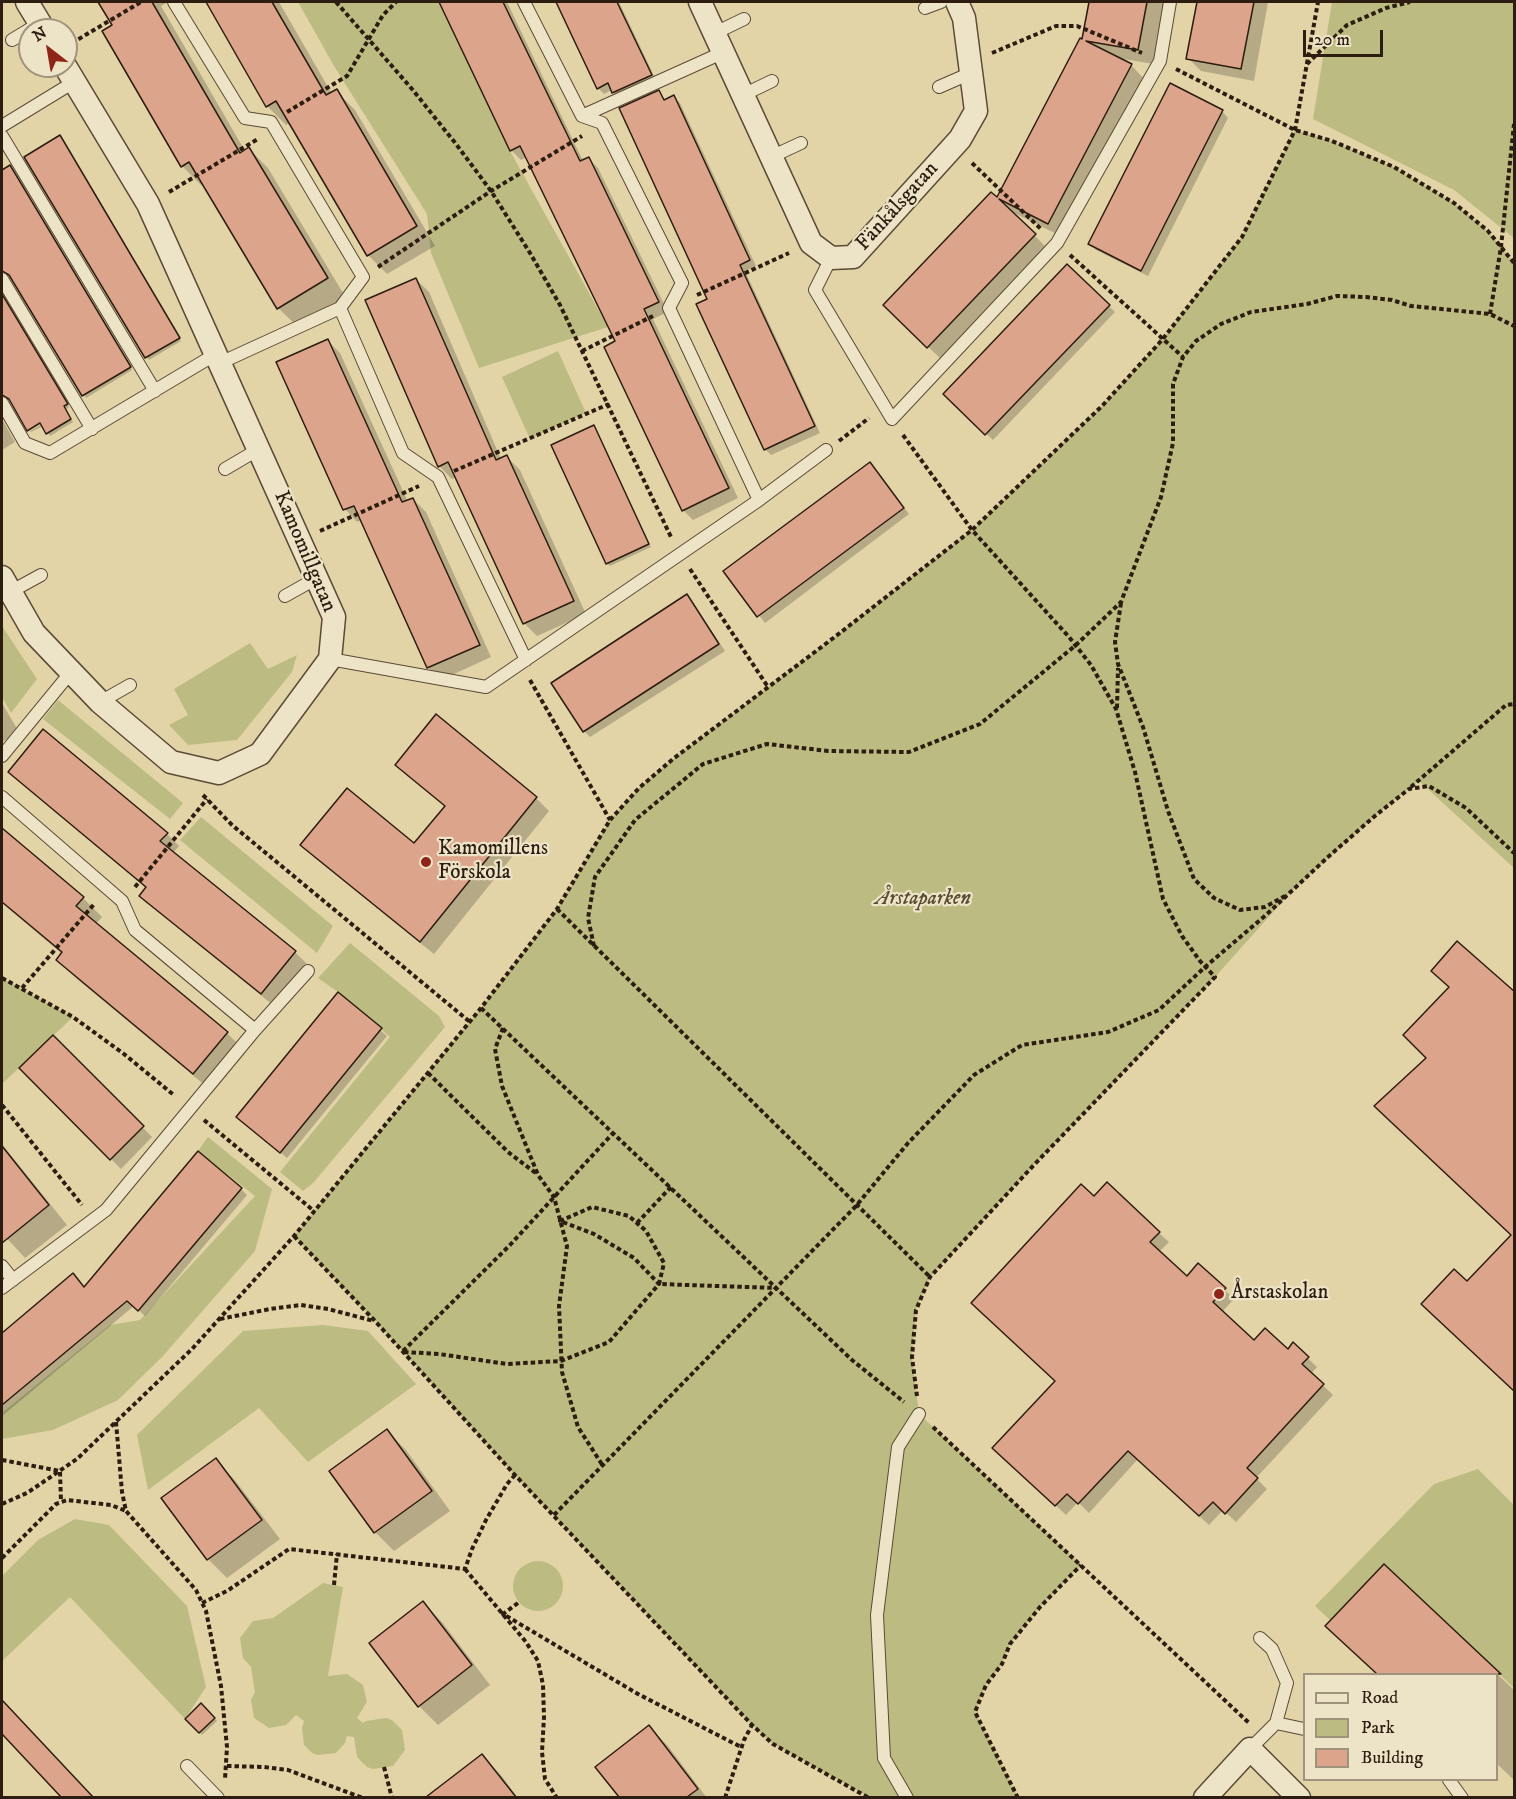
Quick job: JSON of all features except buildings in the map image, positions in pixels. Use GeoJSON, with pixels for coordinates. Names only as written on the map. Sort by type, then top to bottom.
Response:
{"type":"FeatureCollection","features":[{"type":"Feature","properties":{"kind":"street"},"geometry":{"type":"LineString","coordinates":[[27,2],[37,18]]}},
{"type":"Feature","properties":{"kind":"street","name":"Fänkålsgatan"},"geometry":{"type":"LineString","coordinates":[[700,2],[811,243],[831,258],[853,257],[960,139],[976,111],[964,18],[957,2]]}},
{"type":"Feature","properties":{"kind":"street","name":"Kamomillgatan"},"geometry":{"type":"LineString","coordinates":[[72,78],[148,204],[317,578],[334,617],[330,659]]}},
{"type":"Feature","properties":{"kind":"street"},"geometry":{"type":"LineString","coordinates":[[6,584],[34,633],[100,702],[171,762],[219,773],[260,754],[330,659]]}},
{"type":"Feature","properties":{"kind":"street"},"geometry":{"type":"LineString","coordinates":[[1205,1797],[1256,1742],[1299,1797]]}},
{"type":"Feature","properties":{"kind":"lane"},"geometry":{"type":"LineString","coordinates":[[2,403],[25,442],[50,453],[155,391],[218,359],[340,308],[363,277],[273,125],[245,118],[174,2]]}},
{"type":"Feature","properties":{"kind":"lane"},"geometry":{"type":"LineString","coordinates":[[524,2],[582,116],[602,123],[682,283],[669,308],[759,500]]}},
{"type":"Feature","properties":{"kind":"lane"},"geometry":{"type":"LineString","coordinates":[[925,8],[941,2]]}},
{"type":"Feature","properties":{"kind":"lane"},"geometry":{"type":"LineString","coordinates":[[831,258],[814,290],[892,419],[1057,243],[1160,61],[1170,2]]}},
{"type":"Feature","properties":{"kind":"lane"},"geometry":{"type":"LineString","coordinates":[[582,116],[719,43],[744,19]]}},
{"type":"Feature","properties":{"kind":"lane"},"geometry":{"type":"LineString","coordinates":[[12,40],[18,37]]}},
{"type":"Feature","properties":{"kind":"lane"},"geometry":{"type":"LineString","coordinates":[[939,87],[971,73]]}},
{"type":"Feature","properties":{"kind":"lane"},"geometry":{"type":"LineString","coordinates":[[2,126],[65,78]]}},
{"type":"Feature","properties":{"kind":"lane"},"geometry":{"type":"LineString","coordinates":[[743,95],[772,81]]}},
{"type":"Feature","properties":{"kind":"lane"},"geometry":{"type":"LineString","coordinates":[[2,136],[155,391]]}},
{"type":"Feature","properties":{"kind":"lane"},"geometry":{"type":"LineString","coordinates":[[771,156],[801,143]]}},
{"type":"Feature","properties":{"kind":"lane"},"geometry":{"type":"LineString","coordinates":[[2,279],[92,429]]}},
{"type":"Feature","properties":{"kind":"lane"},"geometry":{"type":"LineString","coordinates":[[340,308],[403,453],[438,477],[523,662]]}},
{"type":"Feature","properties":{"kind":"lane"},"geometry":{"type":"LineString","coordinates":[[225,469],[259,449]]}},
{"type":"Feature","properties":{"kind":"lane"},"geometry":{"type":"LineString","coordinates":[[330,659],[486,687],[759,500],[826,450]]}},
{"type":"Feature","properties":{"kind":"lane"},"geometry":{"type":"LineString","coordinates":[[6,584],[41,575]]}},
{"type":"Feature","properties":{"kind":"lane"},"geometry":{"type":"LineString","coordinates":[[285,596],[317,578]]}},
{"type":"Feature","properties":{"kind":"lane"},"geometry":{"type":"LineString","coordinates":[[2,756],[71,672]]}},
{"type":"Feature","properties":{"kind":"lane"},"geometry":{"type":"LineString","coordinates":[[100,702],[130,685]]}},
{"type":"Feature","properties":{"kind":"lane"},"geometry":{"type":"LineString","coordinates":[[2,797],[122,902],[135,930],[255,1030]]}},
{"type":"Feature","properties":{"kind":"lane"},"geometry":{"type":"LineString","coordinates":[[2,1288],[106,1210],[255,1030],[308,971]]}},
{"type":"Feature","properties":{"kind":"lane"},"geometry":{"type":"LineString","coordinates":[[2,1266],[13,1280]]}},
{"type":"Feature","properties":{"kind":"lane"},"geometry":{"type":"LineString","coordinates":[[907,1797],[884,1758],[877,1615],[898,1447],[919,1414]]}},
{"type":"Feature","properties":{"kind":"lane"},"geometry":{"type":"LineString","coordinates":[[1256,1742],[1276,1723],[1287,1683],[1272,1649],[1260,1638]]}},
{"type":"Feature","properties":{"kind":"lane"},"geometry":{"type":"LineString","coordinates":[[1276,1723],[1303,1729]]}},
{"type":"Feature","properties":{"kind":"lane"},"geometry":{"type":"LineString","coordinates":[[187,1766],[221,1792]]}},
{"type":"Feature","properties":{"kind":"lane"},"geometry":{"type":"LineString","coordinates":[[1450,1781],[1462,1797]]}},
{"type":"Feature","properties":{"kind":"path"},"geometry":{"type":"LineString","coordinates":[[78,39],[141,2]]}},
{"type":"Feature","properties":{"kind":"path"},"geometry":{"type":"LineString","coordinates":[[336,2],[412,89],[490,191],[530,253],[560,305],[681,554],[768,687]]}},
{"type":"Feature","properties":{"kind":"path"},"geometry":{"type":"LineString","coordinates":[[148,204],[347,76],[383,15],[396,2]]}},
{"type":"Feature","properties":{"kind":"path"},"geometry":{"type":"LineString","coordinates":[[2,1504],[27,1493],[77,1459],[192,1349],[294,1236],[481,1008],[557,909],[610,820],[639,788],[673,759],[972,530],[1102,406],[1162,340],[1242,237],[1295,130],[1318,2]]}},
{"type":"Feature","properties":{"kind":"path"},"geometry":{"type":"LineString","coordinates":[[1307,64],[1347,25],[1386,8],[1410,2]]}},
{"type":"Feature","properties":{"kind":"path"},"geometry":{"type":"LineString","coordinates":[[363,277],[490,191],[602,123]]}},
{"type":"Feature","properties":{"kind":"path"},"geometry":{"type":"LineString","coordinates":[[1490,315],[1501,247],[1515,124]]}},
{"type":"Feature","properties":{"kind":"path"},"geometry":{"type":"LineString","coordinates":[[1295,130],[1332,141],[1394,167],[1454,203],[1488,231],[1515,263]]}},
{"type":"Feature","properties":{"kind":"path"},"geometry":{"type":"LineString","coordinates":[[1116,709],[1118,664],[1115,642],[1121,602],[1161,496],[1173,443],[1173,384],[1183,357],[1196,341],[1221,324],[1251,312],[1307,304],[1337,296],[1392,300],[1411,306],[1490,315],[1515,326]]}},
{"type":"Feature","properties":{"kind":"path"},"geometry":{"type":"LineString","coordinates":[[1162,340],[1183,357]]}},
{"type":"Feature","properties":{"kind":"path"},"geometry":{"type":"LineString","coordinates":[[826,450],[884,407]]}},
{"type":"Feature","properties":{"kind":"path"},"geometry":{"type":"LineString","coordinates":[[892,419],[972,530],[1076,645],[1091,665],[1116,709],[1135,772],[1163,899],[1182,936],[1215,977],[1047,1151],[930,1277],[916,1310],[912,1357],[919,1414]]}},
{"type":"Feature","properties":{"kind":"path"},"geometry":{"type":"LineString","coordinates":[[594,946],[588,918],[595,877],[635,820],[703,764],[767,744],[828,751],[909,752],[980,724],[1076,645],[1121,602]]}},
{"type":"Feature","properties":{"kind":"path"},"geometry":{"type":"LineString","coordinates":[[523,662],[610,820]]}},
{"type":"Feature","properties":{"kind":"path"},"geometry":{"type":"LineString","coordinates":[[1118,664],[1146,735],[1168,811],[1194,879],[1214,898],[1240,910],[1265,907],[1291,892]]}},
{"type":"Feature","properties":{"kind":"path"},"geometry":{"type":"LineString","coordinates":[[554,1515],[856,1206],[908,1143],[974,1075],[1022,1045],[1108,1032],[1159,1010],[1376,814],[1409,789],[1506,705],[1515,704]]}},
{"type":"Feature","properties":{"kind":"path"},"geometry":{"type":"LineString","coordinates":[[1409,789],[1429,786],[1466,808],[1515,853]]}},
{"type":"Feature","properties":{"kind":"path"},"geometry":{"type":"LineString","coordinates":[[200,792],[232,825],[470,1022]]}},
{"type":"Feature","properties":{"kind":"path"},"geometry":{"type":"LineString","coordinates":[[122,902],[207,799]]}},
{"type":"Feature","properties":{"kind":"path"},"geometry":{"type":"LineString","coordinates":[[22,989],[107,888]]}},
{"type":"Feature","properties":{"kind":"path"},"geometry":{"type":"LineString","coordinates":[[557,909],[930,1277]]}},
{"type":"Feature","properties":{"kind":"path"},"geometry":{"type":"LineString","coordinates":[[2,978],[73,1017],[124,1054],[315,1211]]}},
{"type":"Feature","properties":{"kind":"path"},"geometry":{"type":"LineString","coordinates":[[481,1008],[852,1359],[919,1414],[1081,1566],[1256,1742]]}},
{"type":"Feature","properties":{"kind":"path"},"geometry":{"type":"LineString","coordinates":[[503,1028],[495,1049],[502,1086],[538,1174],[554,1197],[567,1246],[559,1306],[562,1372],[578,1427],[603,1466]]}},
{"type":"Feature","properties":{"kind":"path"},"geometry":{"type":"LineString","coordinates":[[428,1073],[508,1152],[538,1174]]}},
{"type":"Feature","properties":{"kind":"path"},"geometry":{"type":"LineString","coordinates":[[2,1105],[93,1219]]}},
{"type":"Feature","properties":{"kind":"path"},"geometry":{"type":"LineString","coordinates":[[403,1352],[510,1245],[614,1132]]}},
{"type":"Feature","properties":{"kind":"path"},"geometry":{"type":"LineString","coordinates":[[637,1223],[671,1186]]}},
{"type":"Feature","properties":{"kind":"path"},"geometry":{"type":"LineString","coordinates":[[403,1352],[439,1354],[507,1364],[561,1361],[609,1342],[659,1284],[664,1263],[646,1231],[629,1216],[592,1207],[560,1221]]}},
{"type":"Feature","properties":{"kind":"path"},"geometry":{"type":"LineString","coordinates":[[560,1221],[594,1234],[634,1258],[659,1284],[777,1288]]}},
{"type":"Feature","properties":{"kind":"path"},"geometry":{"type":"LineString","coordinates":[[294,1236],[515,1475],[752,1725],[773,1744],[869,1797]]}},
{"type":"Feature","properties":{"kind":"path"},"geometry":{"type":"LineString","coordinates":[[219,1320],[301,1305],[375,1321]]}},
{"type":"Feature","properties":{"kind":"path"},"geometry":{"type":"LineString","coordinates":[[116,1421],[122,1492],[126,1511]]}},
{"type":"Feature","properties":{"kind":"path"},"geometry":{"type":"LineString","coordinates":[[2,1460],[60,1471]]}},
{"type":"Feature","properties":{"kind":"path"},"geometry":{"type":"LineString","coordinates":[[60,1471],[61,1502]]}},
{"type":"Feature","properties":{"kind":"path"},"geometry":{"type":"LineString","coordinates":[[465,1569],[486,1520],[507,1484],[515,1475]]}},
{"type":"Feature","properties":{"kind":"path"},"geometry":{"type":"LineString","coordinates":[[2,1558],[56,1503],[67,1500],[111,1505],[126,1511],[196,1590],[206,1611],[221,1686],[227,1766],[221,1792]]}},
{"type":"Feature","properties":{"kind":"path"},"geometry":{"type":"LineString","coordinates":[[202,1603],[227,1591],[290,1549],[465,1569],[526,1642],[538,1661],[543,1684],[542,1752],[545,1779],[557,1797]]}},
{"type":"Feature","properties":{"kind":"path"},"geometry":{"type":"LineString","coordinates":[[334,1585],[338,1554]]}},
{"type":"Feature","properties":{"kind":"path"},"geometry":{"type":"LineString","coordinates":[[1018,1797],[975,1712],[986,1685],[1002,1664],[1010,1644],[1040,1607],[1081,1566]]}},
{"type":"Feature","properties":{"kind":"path"},"geometry":{"type":"LineString","coordinates":[[503,1614],[518,1603]]}},
{"type":"Feature","properties":{"kind":"path"},"geometry":{"type":"LineString","coordinates":[[503,1614],[638,1694],[741,1747]]}},
{"type":"Feature","properties":{"kind":"path"},"geometry":{"type":"LineString","coordinates":[[725,1797],[741,1747],[752,1725]]}},
{"type":"Feature","properties":{"kind":"path"},"geometry":{"type":"LineString","coordinates":[[227,1766],[288,1770],[363,1797]]}},
{"type":"Feature","properties":{"kind":"path"},"geometry":{"type":"LineString","coordinates":[[384,1767],[392,1797]]}},
{"type":"Feature","properties":{"kind":"green space"},"geometry":{"type":"Polygon","coordinates":[[[298,2],[439,2],[510,151],[608,327],[479,368],[431,253],[427,214],[334,66],[298,2]]]}},
{"type":"Feature","properties":{"kind":"green space"},"geometry":{"type":"Polygon","coordinates":[[[1332,2],[1514,2],[1514,238],[1454,190],[1313,119],[1332,2]]]}},
{"type":"Feature","properties":{"kind":"green space","name":"Årstaparken"},"geometry":{"type":"Polygon","coordinates":[[[1295,130],[1332,141],[1394,167],[1454,203],[1488,231],[1514,263],[1514,868],[1419,781],[1376,815],[1291,892],[1215,977],[1032,1167],[930,1277],[916,1310],[912,1357],[919,1414],[1081,1565],[1040,1607],[1010,1644],[1002,1664],[986,1685],[975,1712],[1018,1797],[869,1797],[773,1744],[752,1725],[515,1475],[294,1236],[481,1008],[557,909],[610,820],[639,788],[673,759],[972,530],[1102,406],[1162,340],[1242,237],[1295,130]]]}},
{"type":"Feature","properties":{"kind":"green space"},"geometry":{"type":"Polygon","coordinates":[[[558,351],[586,413],[530,439],[502,377],[558,351]]]}},
{"type":"Feature","properties":{"kind":"green space"},"geometry":{"type":"Polygon","coordinates":[[[2,626],[37,679],[11,713],[2,697],[2,626]]]}},
{"type":"Feature","properties":{"kind":"green space"},"geometry":{"type":"Polygon","coordinates":[[[250,643],[268,669],[297,655],[292,672],[237,740],[188,745],[169,725],[188,715],[174,689],[250,643]]]}},
{"type":"Feature","properties":{"kind":"green space"},"geometry":{"type":"Polygon","coordinates":[[[58,700],[183,803],[170,819],[43,719],[58,700]]]}},
{"type":"Feature","properties":{"kind":"green space"},"geometry":{"type":"Polygon","coordinates":[[[201,817],[333,926],[317,953],[180,840],[201,817]]]}},
{"type":"Feature","properties":{"kind":"green space"},"geometry":{"type":"Polygon","coordinates":[[[350,943],[439,1016],[445,1027],[313,1183],[303,1191],[280,1172],[390,1037],[338,992],[318,978],[350,943]]]}},
{"type":"Feature","properties":{"kind":"green space"},"geometry":{"type":"Polygon","coordinates":[[[2,978],[73,1017],[2,1084],[2,978]]]}},
{"type":"Feature","properties":{"kind":"green space"},"geometry":{"type":"Polygon","coordinates":[[[208,1137],[272,1189],[255,1251],[163,1356],[118,1400],[53,1430],[2,1439],[2,1413],[110,1325],[140,1320],[255,1196],[198,1151],[208,1137]]]}},
{"type":"Feature","properties":{"kind":"green space"},"geometry":{"type":"Polygon","coordinates":[[[323,1325],[368,1331],[416,1384],[308,1462],[259,1408],[148,1490],[137,1435],[243,1331],[323,1325]]]}},
{"type":"Feature","properties":{"kind":"green space"},"geometry":{"type":"Polygon","coordinates":[[[1478,1469],[1514,1505],[1514,1688],[1384,1564],[1330,1620],[1315,1606],[1434,1484],[1478,1469]]]}},
{"type":"Feature","properties":{"kind":"green space"},"geometry":{"type":"Polygon","coordinates":[[[75,1519],[109,1525],[187,1606],[206,1687],[185,1719],[70,1597],[2,1661],[2,1576],[38,1540],[75,1519]]]}},
{"type":"Feature","properties":{"kind":"green space"},"geometry":{"type":"Polygon","coordinates":[[[538,1561],[556,1568],[563,1586],[556,1604],[538,1611],[520,1604],[513,1586],[520,1568],[538,1561]]]}},
{"type":"Feature","properties":{"kind":"green space"},"geometry":{"type":"Polygon","coordinates":[[[323,1583],[343,1587],[328,1676],[347,1674],[363,1685],[367,1702],[357,1718],[363,1723],[386,1718],[392,1720],[402,1730],[405,1750],[393,1766],[373,1769],[367,1767],[357,1757],[354,1737],[347,1736],[345,1743],[336,1753],[318,1755],[312,1753],[304,1745],[302,1728],[304,1721],[296,1715],[286,1725],[269,1728],[254,1718],[251,1700],[255,1692],[251,1667],[243,1658],[240,1638],[253,1621],[273,1618],[323,1583]]]}},
{"type":"Feature","properties":{"kind":"place","name":"Kamomillens Förskola"},"geometry":{"type":"Point","coordinates":[426,862]}},
{"type":"Feature","properties":{"kind":"place","name":"Årstaskolan"},"geometry":{"type":"Point","coordinates":[1219,1294]}}]}
